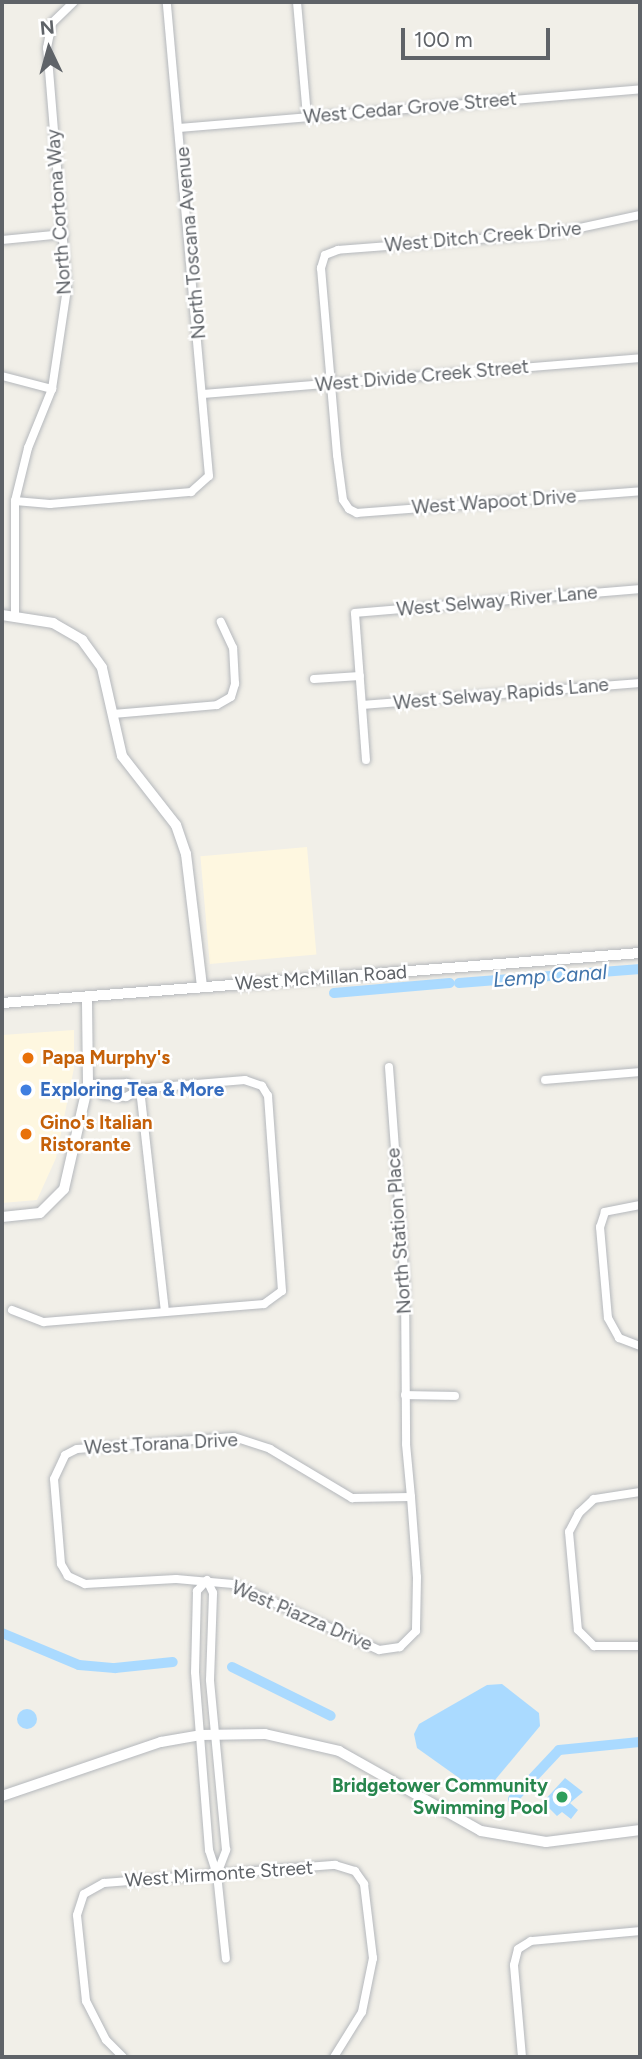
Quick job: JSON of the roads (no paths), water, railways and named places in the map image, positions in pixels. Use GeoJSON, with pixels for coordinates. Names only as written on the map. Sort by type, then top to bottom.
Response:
{"type":"FeatureCollection","features":[{"type":"Feature","properties":{"kind":"street","name":"North Cortona Way"},"geometry":{"type":"LineString","coordinates":[[15,615],[15,501],[28,448],[52,389],[67,289],[47,48],[52,23],[74,2]]}},
{"type":"Feature","properties":{"kind":"street","name":"North Toscana Avenue"},"geometry":{"type":"LineString","coordinates":[[15,501],[50,504],[191,492],[205,483],[210,468],[167,2]]}},
{"type":"Feature","properties":{"kind":"street"},"geometry":{"type":"LineString","coordinates":[[297,2],[307,117]]}},
{"type":"Feature","properties":{"kind":"street","name":"West Cedar Grove Street"},"geometry":{"type":"LineString","coordinates":[[180,128],[640,89]]}},
{"type":"Feature","properties":{"kind":"street","name":"West Ditch Creek Drive"},"geometry":{"type":"LineString","coordinates":[[332,384],[321,268],[325,255],[338,250],[557,233],[640,215]]}},
{"type":"Feature","properties":{"kind":"street"},"geometry":{"type":"LineString","coordinates":[[2,240],[64,234]]}},
{"type":"Feature","properties":{"kind":"street","name":"West Divide Creek Street"},"geometry":{"type":"LineString","coordinates":[[204,394],[640,358]]}},
{"type":"Feature","properties":{"kind":"street"},"geometry":{"type":"LineString","coordinates":[[2,376],[52,389]]}},
{"type":"Feature","properties":{"kind":"street","name":"West Wapoot Drive"},"geometry":{"type":"LineString","coordinates":[[332,384],[343,500],[349,509],[357,513],[640,491]]}},
{"type":"Feature","properties":{"kind":"street","name":"West Selway River Lane"},"geometry":{"type":"LineString","coordinates":[[360,676],[355,613],[640,589]]}},
{"type":"Feature","properties":{"kind":"street"},"geometry":{"type":"LineString","coordinates":[[2,615],[52,623],[82,640],[102,668],[122,756],[176,825],[186,854],[202,987]]}},
{"type":"Feature","properties":{"kind":"street"},"geometry":{"type":"LineString","coordinates":[[113,714],[217,705],[231,698],[235,684],[233,648],[221,622]]}},
{"type":"Feature","properties":{"kind":"street"},"geometry":{"type":"LineString","coordinates":[[314,679],[360,676],[366,760]]}},
{"type":"Feature","properties":{"kind":"street","name":"West Selway Rapids Lane"},"geometry":{"type":"LineString","coordinates":[[362,705],[640,683]]}},
{"type":"Feature","properties":{"kind":"street","name":"West McMillan Road"},"geometry":{"type":"LineString","coordinates":[[2,1003],[640,953]]}},
{"type":"Feature","properties":{"kind":"street"},"geometry":{"type":"LineString","coordinates":[[2,1217],[40,1213],[56,1200],[64,1189],[88,1084],[87,997]]}},
{"type":"Feature","properties":{"kind":"street","name":"North Station Place"},"geometry":{"type":"LineString","coordinates":[[389,1067],[405,1283],[405,1395],[419,1620],[410,1640]]}},
{"type":"Feature","properties":{"kind":"street"},"geometry":{"type":"LineString","coordinates":[[545,1080],[640,1072]]}},
{"type":"Feature","properties":{"kind":"street"},"geometry":{"type":"LineString","coordinates":[[12,1310],[44,1322],[264,1304],[277,1298],[282,1283],[268,1096],[262,1086],[245,1080],[140,1089],[126,1097],[103,1095],[88,1084]]}},
{"type":"Feature","properties":{"kind":"street"},"geometry":{"type":"LineString","coordinates":[[88,1084],[127,1083],[140,1089]]}},
{"type":"Feature","properties":{"kind":"street"},"geometry":{"type":"LineString","coordinates":[[140,1089],[165,1312]]}},
{"type":"Feature","properties":{"kind":"street"},"geometry":{"type":"LineString","coordinates":[[640,1205],[605,1212],[600,1227],[608,1318],[619,1338],[640,1346]]}},
{"type":"Feature","properties":{"kind":"street"},"geometry":{"type":"LineString","coordinates":[[405,1395],[455,1396]]}},
{"type":"Feature","properties":{"kind":"street","name":"West Torana Drive"},"geometry":{"type":"LineString","coordinates":[[68,1576],[61,1564],[54,1479],[65,1455],[77,1449],[234,1437],[270,1449],[352,1498],[411,1497]]}},
{"type":"Feature","properties":{"kind":"street"},"geometry":{"type":"LineString","coordinates":[[640,1492],[604,1495],[587,1504],[569,1532],[576,1622],[584,1639],[608,1649],[640,1646]]}},
{"type":"Feature","properties":{"kind":"street","name":"West Piazza Drive"},"geometry":{"type":"LineString","coordinates":[[68,1576],[85,1584],[207,1580],[247,1589],[368,1647],[389,1650],[410,1640]]}},
{"type":"Feature","properties":{"kind":"street"},"geometry":{"type":"LineString","coordinates":[[217,1874],[226,1850],[210,1668],[213,1593],[207,1580],[197,1591],[194,1629],[209,1850],[217,1874],[226,1959]]}},
{"type":"Feature","properties":{"kind":"street"},"geometry":{"type":"LineString","coordinates":[[2,1796],[139,1748],[200,1735],[265,1734],[339,1751],[481,1830],[516,1839],[547,1842],[640,1830]]}},
{"type":"Feature","properties":{"kind":"street","name":"West Mirmonte Street"},"geometry":{"type":"LineString","coordinates":[[123,2057],[106,2039],[86,2001],[77,1915],[84,1894],[104,1883],[335,1865],[355,1871],[364,1884],[372,1969],[362,2012],[334,2057]]}},
{"type":"Feature","properties":{"kind":"street"},"geometry":{"type":"LineString","coordinates":[[522,2057],[514,1965],[518,1949],[531,1941],[640,1931]]}},
{"type":"Feature","properties":{"kind":"water"},"geometry":{"type":"Polygon","coordinates":[[[502,1684],[539,1713],[540,1726],[490,1786],[476,1790],[417,1748],[414,1734],[419,1724],[487,1685],[502,1684]]]}},
{"type":"Feature","properties":{"kind":"water"},"geometry":{"type":"Polygon","coordinates":[[[23,1709],[31,1709],[37,1719],[31,1729],[23,1729],[17,1723],[17,1715],[23,1709]]]}},
{"type":"Feature","properties":{"kind":"water","name":"Bridgetower Community Swimming Pool"},"geometry":{"type":"Polygon","coordinates":[[[565,1778],[583,1792],[570,1803],[578,1810],[571,1819],[562,1812],[557,1816],[543,1802],[565,1778]]]}},
{"type":"Feature","properties":{"kind":"waterway","name":"Lemp Canal"},"geometry":{"type":"LineString","coordinates":[[459,983],[640,969]]}},
{"type":"Feature","properties":{"kind":"waterway","name":"Lemp Canal"},"geometry":{"type":"LineString","coordinates":[[334,993],[450,983]]}},
{"type":"Feature","properties":{"kind":"waterway"},"geometry":{"type":"LineString","coordinates":[[2,1633],[79,1665],[115,1668],[173,1662]]}},
{"type":"Feature","properties":{"kind":"waterway"},"geometry":{"type":"LineString","coordinates":[[232,1667],[331,1716]]}},
{"type":"Feature","properties":{"kind":"waterway"},"geometry":{"type":"LineString","coordinates":[[513,1799],[559,1750],[640,1742]]}},
{"type":"Feature","properties":{"kind":"place","name":"Papa Murphy's"},"geometry":{"type":"Point","coordinates":[28,1058]}},
{"type":"Feature","properties":{"kind":"place","name":"Exploring Tea & More"},"geometry":{"type":"Point","coordinates":[26,1090]}},
{"type":"Feature","properties":{"kind":"place","name":"Gino's Italian Ristorante"},"geometry":{"type":"Point","coordinates":[26,1134]}},
{"type":"Feature","properties":{"kind":"place","name":"Bridgetower Community Swimming Pool"},"geometry":{"type":"Point","coordinates":[562,1797]}}]}
